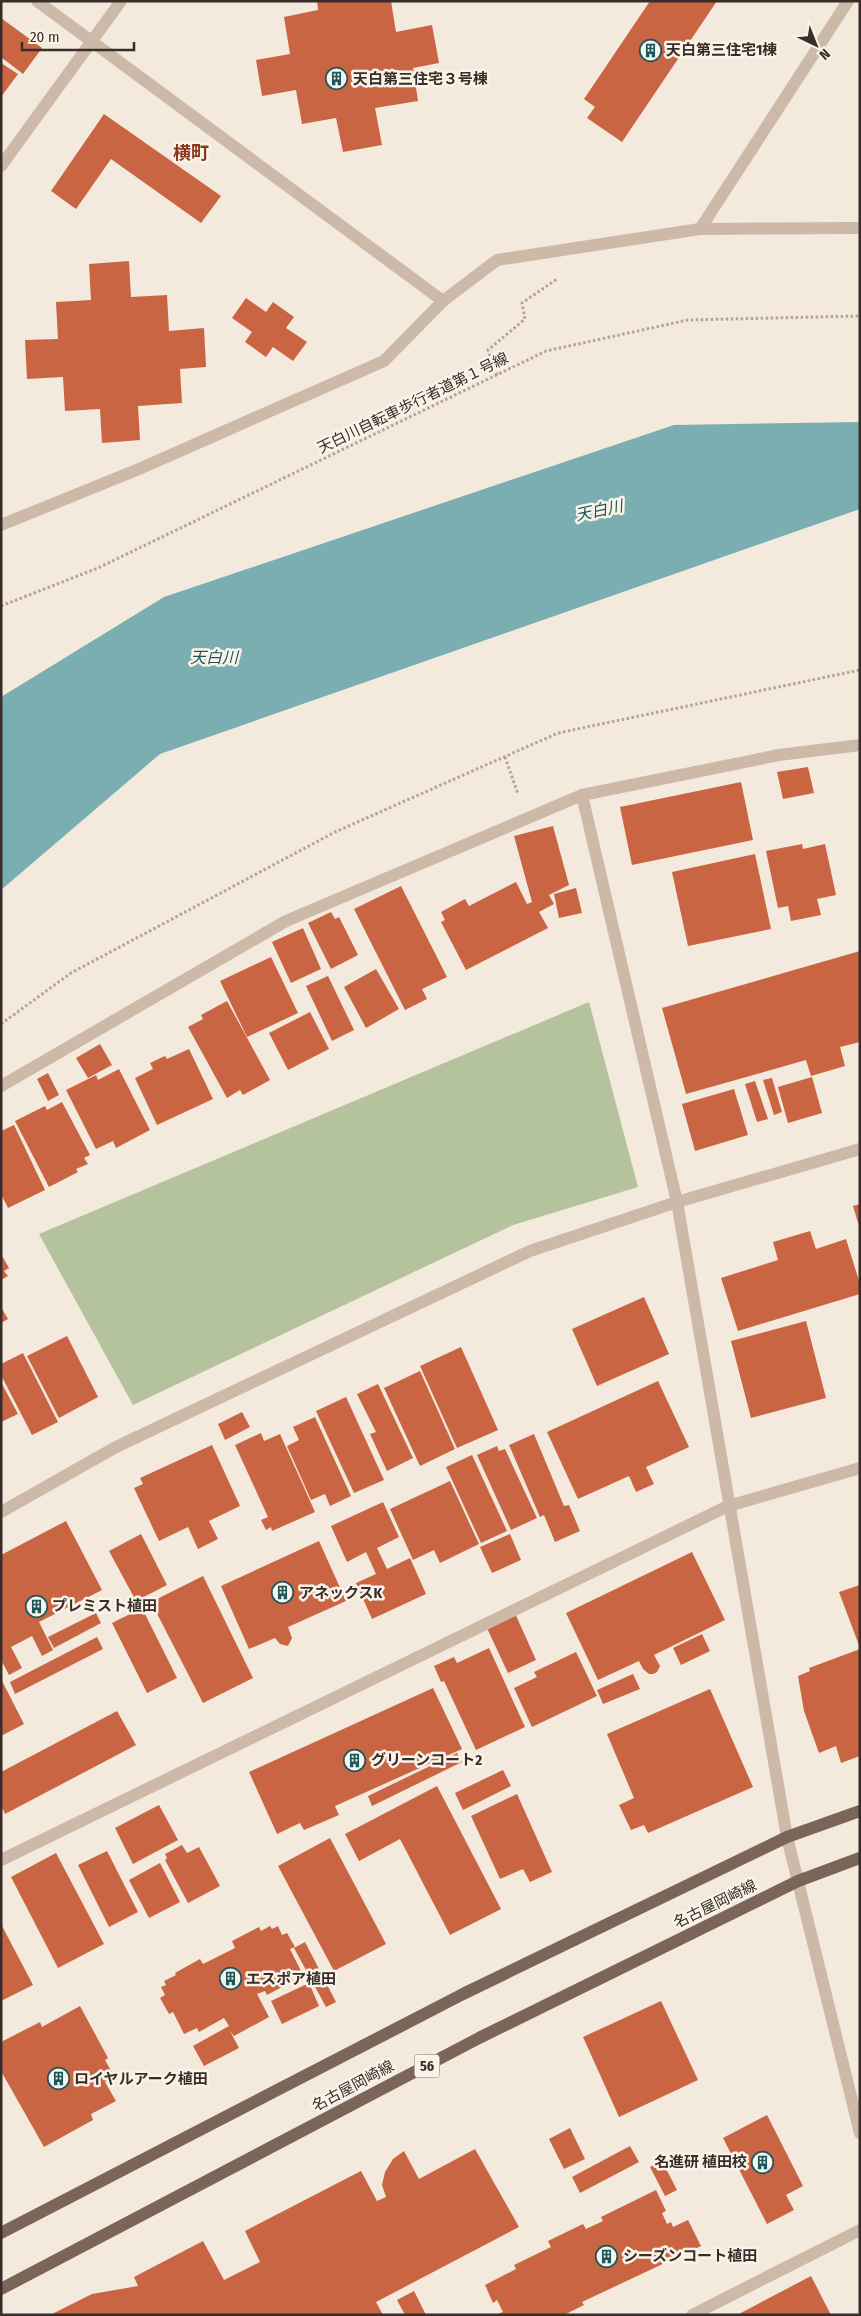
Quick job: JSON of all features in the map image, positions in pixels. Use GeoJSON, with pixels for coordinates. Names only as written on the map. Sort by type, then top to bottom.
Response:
{"type":"FeatureCollection","features":[{"type":"Feature","properties":{"kind":"main road","name":"名古屋岡崎線"},"geometry":{"type":"LineString","coordinates":[[1,2233],[464,1994],[787,1837],[860,1811]]}},
{"type":"Feature","properties":{"kind":"main road","name":"名古屋岡崎線"},"geometry":{"type":"LineString","coordinates":[[1,2289],[478,2038],[798,1881],[860,1858]]}},
{"type":"Feature","properties":{"kind":"street"},"geometry":{"type":"LineString","coordinates":[[37,1],[443,301]]}},
{"type":"Feature","properties":{"kind":"street"},"geometry":{"type":"LineString","coordinates":[[1,166],[94,42],[122,1]]}},
{"type":"Feature","properties":{"kind":"street"},"geometry":{"type":"LineString","coordinates":[[700,229],[848,1]]}},
{"type":"Feature","properties":{"kind":"street"},"geometry":{"type":"LineString","coordinates":[[1,525],[139,469],[384,362],[443,301],[497,260],[700,229],[860,228]]}},
{"type":"Feature","properties":{"kind":"street"},"geometry":{"type":"LineString","coordinates":[[1,1086],[286,921],[582,795],[779,755],[860,745]]}},
{"type":"Feature","properties":{"kind":"street"},"geometry":{"type":"LineString","coordinates":[[582,795],[677,1202],[728,1506],[787,1837],[860,2133]]}},
{"type":"Feature","properties":{"kind":"street"},"geometry":{"type":"LineString","coordinates":[[1,1512],[116,1447],[530,1251],[677,1202],[860,1149]]}},
{"type":"Feature","properties":{"kind":"street"},"geometry":{"type":"LineString","coordinates":[[1,1860],[728,1506],[860,1468]]}},
{"type":"Feature","properties":{"kind":"street"},"geometry":{"type":"LineString","coordinates":[[692,2315],[860,2230]]}},
{"type":"Feature","properties":{"kind":"path"},"geometry":{"type":"LineString","coordinates":[[496,375],[488,350],[525,319],[522,303],[562,276],[557,251]]}},
{"type":"Feature","properties":{"kind":"path","name":"天白川自転車歩行者道第１号線"},"geometry":{"type":"LineString","coordinates":[[1,606],[98,568],[546,351],[688,320],[860,316]]}},
{"type":"Feature","properties":{"kind":"path"},"geometry":{"type":"LineString","coordinates":[[1,1024],[71,973],[335,832],[558,734],[860,670]]}},
{"type":"Feature","properties":{"kind":"path"},"geometry":{"type":"LineString","coordinates":[[505,757],[527,819]]}},
{"type":"Feature","properties":{"kind":"green space"},"geometry":{"type":"Polygon","coordinates":[[[589,1002],[638,1187],[513,1225],[133,1405],[39,1234],[589,1002]]]}},
{"type":"Feature","properties":{"kind":"water","name":"天白川"},"geometry":{"type":"Polygon","coordinates":[[[860,422],[860,509],[160,754],[1,890],[1,697],[164,597],[674,425],[860,422]]]}},
{"type":"Feature","properties":{"kind":"building","name":"天白第三住宅３号棟"},"geometry":{"type":"Polygon","coordinates":[[[317,1],[391,1],[396,32],[432,25],[439,63],[413,68],[418,101],[375,108],[382,145],[343,152],[336,118],[302,124],[296,90],[262,96],[256,60],[290,54],[284,17],[318,10],[317,1]]]}},
{"type":"Feature","properties":{"kind":"building","name":"天白第三住宅1棟"},"geometry":{"type":"Polygon","coordinates":[[[650,1],[717,1],[622,142],[587,118],[595,107],[584,99],[650,1]]]}},
{"type":"Feature","properties":{"kind":"building"},"geometry":{"type":"Polygon","coordinates":[[[1,18],[42,48],[23,74],[1,57],[1,18]]]}},
{"type":"Feature","properties":{"kind":"building"},"geometry":{"type":"Polygon","coordinates":[[[1,63],[18,74],[1,97],[1,63]]]}},
{"type":"Feature","properties":{"kind":"building"},"geometry":{"type":"Polygon","coordinates":[[[104,114],[221,196],[201,223],[111,159],[76,209],[51,191],[104,114]]]}},
{"type":"Feature","properties":{"kind":"building"},"geometry":{"type":"Polygon","coordinates":[[[129,261],[131,297],[167,295],[169,331],[204,328],[206,367],[180,369],[182,403],[138,406],[140,440],[102,443],[100,409],[65,411],[63,377],[27,379],[25,340],[58,339],[56,302],[91,300],[89,264],[129,261]]]}},
{"type":"Feature","properties":{"kind":"building"},"geometry":{"type":"Polygon","coordinates":[[[246,298],[266,312],[273,302],[294,317],[286,328],[307,342],[293,361],[273,347],[266,357],[245,342],[252,332],[232,318],[246,298]]]}},
{"type":"Feature","properties":{"kind":"building"},"geometry":{"type":"Polygon","coordinates":[[[808,767],[814,793],[783,799],[777,772],[808,767]]]}},
{"type":"Feature","properties":{"kind":"building"},"geometry":{"type":"Polygon","coordinates":[[[741,782],[753,840],[632,865],[620,807],[741,782]]]}},
{"type":"Feature","properties":{"kind":"building"},"geometry":{"type":"Polygon","coordinates":[[[553,826],[569,885],[549,895],[554,904],[539,912],[548,928],[466,970],[441,922],[445,920],[441,912],[465,899],[469,906],[516,882],[527,904],[532,902],[514,836],[553,826]]]}},
{"type":"Feature","properties":{"kind":"building"},"geometry":{"type":"Polygon","coordinates":[[[802,844],[803,849],[825,844],[836,895],[817,899],[821,915],[791,921],[788,906],[778,908],[766,851],[802,844]]]}},
{"type":"Feature","properties":{"kind":"building"},"geometry":{"type":"Polygon","coordinates":[[[755,854],[771,929],[688,946],[672,872],[755,854]]]}},
{"type":"Feature","properties":{"kind":"building"},"geometry":{"type":"Polygon","coordinates":[[[401,886],[447,977],[422,989],[427,999],[405,1010],[354,909],[401,886]]]}},
{"type":"Feature","properties":{"kind":"building"},"geometry":{"type":"Polygon","coordinates":[[[576,888],[582,913],[559,918],[554,894],[576,888]]]}},
{"type":"Feature","properties":{"kind":"building"},"geometry":{"type":"Polygon","coordinates":[[[331,912],[335,919],[339,917],[358,955],[331,969],[308,923],[331,912]]]}},
{"type":"Feature","properties":{"kind":"building"},"geometry":{"type":"Polygon","coordinates":[[[303,928],[321,969],[291,983],[272,942],[303,928]]]}},
{"type":"Feature","properties":{"kind":"building"},"geometry":{"type":"Polygon","coordinates":[[[860,951],[860,1042],[840,1047],[845,1066],[811,1076],[806,1060],[686,1094],[662,1008],[860,951]]]}},
{"type":"Feature","properties":{"kind":"building"},"geometry":{"type":"Polygon","coordinates":[[[271,957],[298,1013],[247,1037],[220,981],[271,957]]]}},
{"type":"Feature","properties":{"kind":"building"},"geometry":{"type":"Polygon","coordinates":[[[376,969],[399,1009],[366,1028],[344,987],[376,969]]]}},
{"type":"Feature","properties":{"kind":"building"},"geometry":{"type":"Polygon","coordinates":[[[328,976],[354,1030],[332,1041],[306,986],[328,976]]]}},
{"type":"Feature","properties":{"kind":"building"},"geometry":{"type":"Polygon","coordinates":[[[227,1001],[270,1080],[243,1095],[240,1090],[227,1098],[188,1027],[203,1019],[201,1015],[227,1001]]]}},
{"type":"Feature","properties":{"kind":"building"},"geometry":{"type":"Polygon","coordinates":[[[310,1012],[329,1049],[288,1070],[269,1033],[310,1012]]]}},
{"type":"Feature","properties":{"kind":"building"},"geometry":{"type":"Polygon","coordinates":[[[100,1044],[112,1065],[88,1078],[76,1058],[100,1044]]]}},
{"type":"Feature","properties":{"kind":"building"},"geometry":{"type":"Polygon","coordinates":[[[189,1049],[213,1099],[157,1125],[135,1078],[153,1069],[150,1063],[165,1056],[167,1059],[189,1049]]]}},
{"type":"Feature","properties":{"kind":"building"},"geometry":{"type":"Polygon","coordinates":[[[119,1069],[150,1130],[116,1148],[113,1141],[96,1149],[66,1090],[96,1075],[98,1080],[119,1069]]]}},
{"type":"Feature","properties":{"kind":"building"},"geometry":{"type":"Polygon","coordinates":[[[48,1073],[59,1095],[48,1101],[37,1079],[48,1073]]]}},
{"type":"Feature","properties":{"kind":"building"},"geometry":{"type":"Polygon","coordinates":[[[812,1077],[822,1113],[788,1123],[778,1087],[812,1077]]]}},
{"type":"Feature","properties":{"kind":"building"},"geometry":{"type":"Polygon","coordinates":[[[772,1078],[782,1112],[774,1115],[763,1080],[772,1078]]]}},
{"type":"Feature","properties":{"kind":"building"},"geometry":{"type":"Polygon","coordinates":[[[755,1081],[768,1119],[757,1122],[745,1084],[755,1081]]]}},
{"type":"Feature","properties":{"kind":"building"},"geometry":{"type":"Polygon","coordinates":[[[734,1089],[748,1135],[695,1151],[682,1104],[734,1089]]]}},
{"type":"Feature","properties":{"kind":"building"},"geometry":{"type":"Polygon","coordinates":[[[62,1102],[90,1155],[84,1158],[88,1164],[76,1169],[78,1172],[49,1187],[15,1121],[45,1106],[47,1110],[62,1102]]]}},
{"type":"Feature","properties":{"kind":"building"},"geometry":{"type":"Polygon","coordinates":[[[14,1125],[45,1190],[8,1208],[1,1194],[1,1131],[14,1125]]]}},
{"type":"Feature","properties":{"kind":"building"},"geometry":{"type":"Polygon","coordinates":[[[860,1204],[860,1226],[859,1226],[853,1206],[860,1204]]]}},
{"type":"Feature","properties":{"kind":"building"},"geometry":{"type":"Polygon","coordinates":[[[810,1231],[816,1249],[846,1239],[860,1284],[860,1294],[738,1331],[721,1278],[778,1260],[773,1242],[810,1231]]]}},
{"type":"Feature","properties":{"kind":"building"},"geometry":{"type":"Polygon","coordinates":[[[1,1254],[9,1268],[4,1271],[8,1276],[1,1280],[1,1254]]]}},
{"type":"Feature","properties":{"kind":"building"},"geometry":{"type":"Polygon","coordinates":[[[644,1297],[669,1354],[597,1386],[572,1329],[644,1297]]]}},
{"type":"Feature","properties":{"kind":"building"},"geometry":{"type":"Polygon","coordinates":[[[1,1307],[8,1319],[1,1323],[1,1307]]]}},
{"type":"Feature","properties":{"kind":"building"},"geometry":{"type":"Polygon","coordinates":[[[806,1321],[826,1398],[751,1418],[731,1341],[806,1321]]]}},
{"type":"Feature","properties":{"kind":"building"},"geometry":{"type":"Polygon","coordinates":[[[67,1336],[98,1397],[59,1418],[27,1356],[67,1336]]]}},
{"type":"Feature","properties":{"kind":"building"},"geometry":{"type":"Polygon","coordinates":[[[461,1347],[498,1430],[457,1448],[420,1366],[461,1347]]]}},
{"type":"Feature","properties":{"kind":"building"},"geometry":{"type":"Polygon","coordinates":[[[23,1353],[58,1422],[32,1435],[1,1375],[1,1364],[23,1353]]]}},
{"type":"Feature","properties":{"kind":"building"},"geometry":{"type":"Polygon","coordinates":[[[420,1371],[455,1449],[420,1466],[384,1388],[420,1371]]]}},
{"type":"Feature","properties":{"kind":"building"},"geometry":{"type":"Polygon","coordinates":[[[658,1381],[689,1447],[646,1467],[654,1484],[636,1492],[629,1476],[578,1499],[547,1432],[658,1381]]]}},
{"type":"Feature","properties":{"kind":"building"},"geometry":{"type":"Polygon","coordinates":[[[1,1382],[18,1414],[1,1422],[1,1382]]]}},
{"type":"Feature","properties":{"kind":"building"},"geometry":{"type":"Polygon","coordinates":[[[378,1384],[413,1458],[387,1471],[370,1434],[376,1432],[357,1394],[378,1384]]]}},
{"type":"Feature","properties":{"kind":"building"},"geometry":{"type":"Polygon","coordinates":[[[346,1397],[384,1480],[354,1493],[316,1411],[346,1397]]]}},
{"type":"Feature","properties":{"kind":"building"},"geometry":{"type":"Polygon","coordinates":[[[242,1412],[250,1427],[225,1440],[218,1424],[242,1412]]]}},
{"type":"Feature","properties":{"kind":"building"},"geometry":{"type":"Polygon","coordinates":[[[315,1417],[351,1496],[330,1506],[325,1494],[311,1500],[287,1446],[299,1440],[293,1427],[315,1417]]]}},
{"type":"Feature","properties":{"kind":"building"},"geometry":{"type":"Polygon","coordinates":[[[261,1433],[264,1441],[280,1434],[315,1512],[272,1531],[271,1527],[266,1530],[261,1520],[268,1517],[235,1445],[261,1433]]]}},
{"type":"Feature","properties":{"kind":"building"},"geometry":{"type":"Polygon","coordinates":[[[534,1434],[564,1506],[569,1505],[580,1531],[555,1542],[544,1515],[540,1517],[509,1445],[534,1434]]]}},
{"type":"Feature","properties":{"kind":"building"},"geometry":{"type":"Polygon","coordinates":[[[212,1445],[240,1506],[209,1521],[218,1539],[198,1549],[188,1527],[159,1541],[134,1488],[143,1484],[140,1478],[212,1445]]]}},
{"type":"Feature","properties":{"kind":"building"},"geometry":{"type":"Polygon","coordinates":[[[497,1446],[499,1451],[505,1449],[537,1518],[511,1530],[477,1455],[497,1446]]]}},
{"type":"Feature","properties":{"kind":"building"},"geometry":{"type":"Polygon","coordinates":[[[472,1455],[507,1531],[481,1543],[446,1467],[472,1455]]]}},
{"type":"Feature","properties":{"kind":"building"},"geometry":{"type":"Polygon","coordinates":[[[450,1481],[479,1544],[440,1563],[434,1550],[413,1560],[390,1509],[450,1481]]]}},
{"type":"Feature","properties":{"kind":"building"},"geometry":{"type":"Polygon","coordinates":[[[383,1502],[399,1537],[377,1548],[387,1569],[410,1558],[426,1594],[372,1619],[356,1583],[376,1574],[366,1552],[347,1562],[331,1526],[383,1502]]]}},
{"type":"Feature","properties":{"kind":"building","name":"プレミスト植田"},"geometry":{"type":"Polygon","coordinates":[[[66,1521],[102,1590],[39,1622],[53,1650],[42,1656],[32,1636],[11,1647],[22,1668],[9,1675],[1,1660],[1,1555],[66,1521]]]}},
{"type":"Feature","properties":{"kind":"building"},"geometry":{"type":"Polygon","coordinates":[[[141,1534],[167,1585],[136,1601],[109,1551],[141,1534]]]}},
{"type":"Feature","properties":{"kind":"building"},"geometry":{"type":"Polygon","coordinates":[[[510,1534],[521,1560],[492,1573],[480,1547],[510,1534]]]}},
{"type":"Feature","properties":{"kind":"building","name":"アネックスK"},"geometry":{"type":"Polygon","coordinates":[[[319,1541],[346,1601],[288,1627],[292,1638],[288,1646],[280,1644],[275,1638],[249,1649],[221,1586],[319,1541]]]}},
{"type":"Feature","properties":{"kind":"building"},"geometry":{"type":"Polygon","coordinates":[[[692,1552],[725,1620],[654,1655],[660,1666],[657,1672],[653,1674],[649,1674],[643,1669],[639,1661],[598,1680],[566,1613],[692,1552]]]}},
{"type":"Feature","properties":{"kind":"building"},"geometry":{"type":"Polygon","coordinates":[[[203,1576],[253,1678],[203,1703],[151,1602],[203,1576]]]}},
{"type":"Feature","properties":{"kind":"building"},"geometry":{"type":"Polygon","coordinates":[[[860,1585],[860,1648],[839,1592],[860,1585]]]}},
{"type":"Feature","properties":{"kind":"building"},"geometry":{"type":"Polygon","coordinates":[[[142,1608],[177,1678],[147,1693],[112,1623],[142,1608]]]}},
{"type":"Feature","properties":{"kind":"building"},"geometry":{"type":"Polygon","coordinates":[[[514,1611],[536,1660],[508,1673],[485,1624],[514,1611]]]}},
{"type":"Feature","properties":{"kind":"building"},"geometry":{"type":"Polygon","coordinates":[[[96,1613],[101,1623],[54,1648],[48,1637],[96,1613]]]}},
{"type":"Feature","properties":{"kind":"building"},"geometry":{"type":"Polygon","coordinates":[[[702,1634],[710,1651],[681,1665],[673,1648],[702,1634]]]}},
{"type":"Feature","properties":{"kind":"building"},"geometry":{"type":"Polygon","coordinates":[[[97,1637],[103,1649],[15,1694],[10,1682],[97,1637]]]}},
{"type":"Feature","properties":{"kind":"building"},"geometry":{"type":"Polygon","coordinates":[[[489,1648],[525,1727],[476,1750],[444,1681],[441,1682],[434,1666],[454,1657],[457,1663],[489,1648]]]}},
{"type":"Feature","properties":{"kind":"building"},"geometry":{"type":"Polygon","coordinates":[[[860,1649],[860,1756],[841,1763],[836,1746],[819,1753],[804,1711],[798,1676],[810,1671],[809,1668],[860,1649]]]}},
{"type":"Feature","properties":{"kind":"building"},"geometry":{"type":"Polygon","coordinates":[[[576,1652],[597,1696],[532,1727],[514,1688],[537,1677],[534,1672],[576,1652]]]}},
{"type":"Feature","properties":{"kind":"building"},"geometry":{"type":"Polygon","coordinates":[[[633,1674],[640,1689],[603,1704],[597,1690],[633,1674]]]}},
{"type":"Feature","properties":{"kind":"building"},"geometry":{"type":"Polygon","coordinates":[[[1,1679],[24,1724],[1,1736],[1,1679]]]}},
{"type":"Feature","properties":{"kind":"building","name":"グリーンコート2"},"geometry":{"type":"Polygon","coordinates":[[[433,1688],[462,1749],[335,1806],[339,1815],[304,1830],[300,1823],[277,1834],[249,1772],[433,1688]]]}},
{"type":"Feature","properties":{"kind":"building"},"geometry":{"type":"Polygon","coordinates":[[[710,1689],[753,1787],[648,1833],[644,1825],[631,1830],[619,1805],[634,1798],[607,1734],[710,1689]]]}},
{"type":"Feature","properties":{"kind":"building"},"geometry":{"type":"Polygon","coordinates":[[[117,1711],[136,1745],[5,1814],[1,1805],[1,1772],[117,1711]]]}},
{"type":"Feature","properties":{"kind":"building"},"geometry":{"type":"Polygon","coordinates":[[[457,1753],[462,1762],[372,1806],[368,1796],[457,1753]]]}},
{"type":"Feature","properties":{"kind":"building"},"geometry":{"type":"Polygon","coordinates":[[[503,1770],[511,1786],[463,1810],[455,1793],[503,1770]]]}},
{"type":"Feature","properties":{"kind":"building"},"geometry":{"type":"Polygon","coordinates":[[[437,1786],[501,1909],[450,1935],[400,1839],[359,1861],[345,1834],[437,1786]]]}},
{"type":"Feature","properties":{"kind":"building"},"geometry":{"type":"Polygon","coordinates":[[[517,1794],[552,1872],[530,1882],[523,1869],[500,1879],[471,1816],[517,1794]]]}},
{"type":"Feature","properties":{"kind":"building"},"geometry":{"type":"Polygon","coordinates":[[[159,1805],[178,1840],[133,1864],[115,1828],[159,1805]]]}},
{"type":"Feature","properties":{"kind":"building"},"geometry":{"type":"Polygon","coordinates":[[[330,1838],[386,1944],[334,1971],[278,1866],[330,1838]]]}},
{"type":"Feature","properties":{"kind":"building"},"geometry":{"type":"Polygon","coordinates":[[[182,1845],[187,1853],[199,1847],[220,1886],[188,1903],[165,1860],[167,1858],[165,1854],[182,1845]]]}},
{"type":"Feature","properties":{"kind":"building"},"geometry":{"type":"Polygon","coordinates":[[[107,1851],[138,1912],[109,1927],[78,1865],[107,1851]]]}},
{"type":"Feature","properties":{"kind":"building"},"geometry":{"type":"Polygon","coordinates":[[[56,1853],[104,1944],[58,1968],[11,1877],[56,1853]]]}},
{"type":"Feature","properties":{"kind":"building"},"geometry":{"type":"Polygon","coordinates":[[[160,1863],[180,1902],[149,1918],[129,1880],[160,1863]]]}},
{"type":"Feature","properties":{"kind":"building"},"geometry":{"type":"Polygon","coordinates":[[[1,1924],[33,1985],[1,2001],[1,1924]]]}},
{"type":"Feature","properties":{"kind":"building","name":"エスポア植田"},"geometry":{"type":"Polygon","coordinates":[[[270,1926],[272,1929],[278,1926],[282,1935],[287,1933],[295,1947],[290,1949],[301,1971],[290,1976],[293,1981],[267,1995],[265,1991],[257,1994],[269,2017],[234,2036],[230,2031],[239,2048],[204,2066],[193,2046],[229,2026],[224,2018],[199,2032],[197,2028],[184,2034],[173,2012],[169,2014],[160,1998],[165,1995],[161,1987],[166,1985],[164,1981],[176,1975],[175,1973],[200,1959],[203,1964],[235,1948],[232,1941],[259,1927],[261,1931],[270,1926]]]}},
{"type":"Feature","properties":{"kind":"building"},"geometry":{"type":"Polygon","coordinates":[[[305,1942],[336,2002],[326,2007],[294,1948],[305,1942]]]}},
{"type":"Feature","properties":{"kind":"building"},"geometry":{"type":"Polygon","coordinates":[[[309,1983],[319,2006],[282,2024],[271,2001],[309,1983]]]}},
{"type":"Feature","properties":{"kind":"building"},"geometry":{"type":"Polygon","coordinates":[[[661,2001],[698,2080],[619,2117],[583,2037],[661,2001]]]}},
{"type":"Feature","properties":{"kind":"building","name":"ロイヤルアーク植田"},"geometry":{"type":"Polygon","coordinates":[[[80,2006],[108,2058],[105,2060],[114,2076],[105,2082],[116,2101],[91,2114],[93,2120],[44,2147],[1,2071],[1,2042],[40,2022],[42,2027],[80,2006]]]}},
{"type":"Feature","properties":{"kind":"building","name":"名進研 植田校"},"geometry":{"type":"Polygon","coordinates":[[[767,2115],[803,2186],[786,2195],[794,2210],[767,2224],[723,2138],[767,2115]]]}},
{"type":"Feature","properties":{"kind":"building"},"geometry":{"type":"Polygon","coordinates":[[[570,2128],[585,2159],[564,2169],[549,2139],[570,2128]]]}},
{"type":"Feature","properties":{"kind":"building"},"geometry":{"type":"Polygon","coordinates":[[[630,2146],[639,2162],[580,2193],[572,2177],[630,2146]]]}},
{"type":"Feature","properties":{"kind":"building"},"geometry":{"type":"Polygon","coordinates":[[[475,2149],[519,2227],[376,2302],[383,2315],[50,2315],[92,2294],[138,2286],[134,2277],[203,2241],[224,2280],[260,2262],[245,2231],[361,2171],[377,2201],[386,2197],[382,2185],[385,2172],[393,2159],[404,2151],[419,2179],[475,2149]]]}},
{"type":"Feature","properties":{"kind":"building"},"geometry":{"type":"Polygon","coordinates":[[[662,2161],[677,2190],[665,2196],[650,2167],[662,2161]]]}},
{"type":"Feature","properties":{"kind":"building","name":"シーズンコート植田"},"geometry":{"type":"Polygon","coordinates":[[[656,2190],[666,2211],[662,2213],[667,2224],[671,2222],[673,2227],[688,2220],[701,2246],[582,2302],[584,2305],[564,2315],[496,2315],[503,2312],[497,2300],[493,2303],[485,2285],[516,2269],[514,2265],[551,2247],[548,2241],[583,2224],[586,2229],[603,2221],[601,2217],[656,2190]]]}},
{"type":"Feature","properties":{"kind":"building"},"geometry":{"type":"Polygon","coordinates":[[[811,2276],[831,2315],[737,2315],[811,2276]]]}},
{"type":"Feature","properties":{"kind":"building"},"geometry":{"type":"Polygon","coordinates":[[[414,2291],[426,2315],[405,2315],[397,2300],[414,2291]]]}},
{"type":"Feature","properties":{"kind":"place","name":"天白第三住宅1棟"},"geometry":{"type":"Point","coordinates":[650,50]}},
{"type":"Feature","properties":{"kind":"place","name":"天白第三住宅３号棟"},"geometry":{"type":"Point","coordinates":[337,79]}},
{"type":"Feature","properties":{"kind":"place","name":"アネックスK"},"geometry":{"type":"Point","coordinates":[283,1593]}},
{"type":"Feature","properties":{"kind":"place","name":"プレミスト植田"},"geometry":{"type":"Point","coordinates":[36,1606]}},
{"type":"Feature","properties":{"kind":"place","name":"グリーンコート2"},"geometry":{"type":"Point","coordinates":[355,1760]}},
{"type":"Feature","properties":{"kind":"place","name":"エスポア植田"},"geometry":{"type":"Point","coordinates":[230,1979]}},
{"type":"Feature","properties":{"kind":"place","name":"ロイヤルアーク植田"},"geometry":{"type":"Point","coordinates":[58,2079]}},
{"type":"Feature","properties":{"kind":"place","name":"名進研 植田校"},"geometry":{"type":"Point","coordinates":[763,2162]}},
{"type":"Feature","properties":{"kind":"place","name":"シーズンコート植田"},"geometry":{"type":"Point","coordinates":[607,2256]}},
{"type":"Feature","properties":{"kind":"district","name":"横町"},"geometry":{"type":"Point","coordinates":[191,153]}}]}
